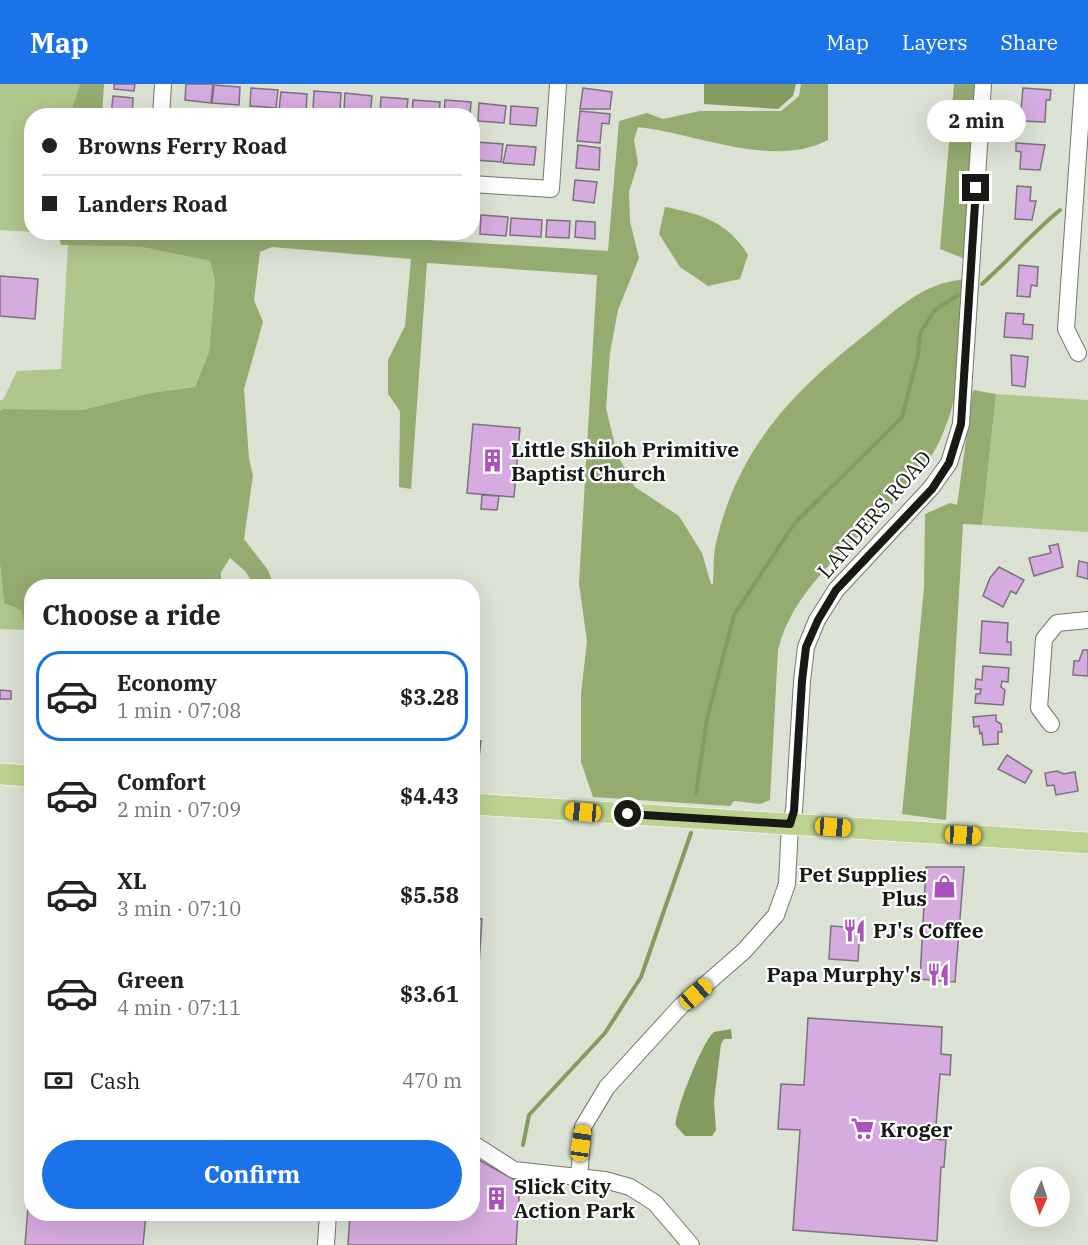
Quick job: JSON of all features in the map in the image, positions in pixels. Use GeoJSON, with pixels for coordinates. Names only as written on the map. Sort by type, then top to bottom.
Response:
{"type":"FeatureCollection","features":[{"type":"Feature","properties":{"kind":"main road"},"geometry":{"type":"LineString","coordinates":[[0,774],[24,776]]}},
{"type":"Feature","properties":{"kind":"main road"},"geometry":{"type":"LineString","coordinates":[[480,805],[1088,843]]}},
{"type":"Feature","properties":{"kind":"street"},"geometry":{"type":"LineString","coordinates":[[162,108],[163,84]]}},
{"type":"Feature","properties":{"kind":"street"},"geometry":{"type":"LineString","coordinates":[[480,185],[550,189],[558,84]]}},
{"type":"Feature","properties":{"kind":"street","name":"LANDERS ROAD"},"geometry":{"type":"LineString","coordinates":[[579,1178],[583,1127],[606,1087],[681,1006],[744,951],[776,915],[788,884],[790,824],[794,811],[806,647],[818,620],[836,590],[932,489],[949,463],[961,424],[983,84]]}},
{"type":"Feature","properties":{"kind":"street"},"geometry":{"type":"LineString","coordinates":[[1078,353],[1065,329],[1081,213],[1083,84]]}},
{"type":"Feature","properties":{"kind":"street"},"geometry":{"type":"LineString","coordinates":[[1051,724],[1039,708],[1044,639],[1057,622],[1088,620]]}},
{"type":"Feature","properties":{"kind":"street"},"geometry":{"type":"LineString","coordinates":[[480,1148],[514,1170],[616,1182],[646,1196],[691,1245]]}},
{"type":"Feature","properties":{"kind":"street"},"geometry":{"type":"LineString","coordinates":[[326,1245],[328,1221]]}},
{"type":"Feature","properties":{"kind":"shaded area"},"geometry":{"type":"Polygon","coordinates":[[[0,84],[80,84],[72,108],[24,108],[24,232],[0,230],[0,84]]]}},
{"type":"Feature","properties":{"kind":"shaded area"},"geometry":{"type":"Polygon","coordinates":[[[80,84],[104,84],[102,108],[72,108],[80,84]]]}},
{"type":"Feature","properties":{"kind":"shaded area"},"geometry":{"type":"Polygon","coordinates":[[[704,84],[796,84],[793,96],[778,109],[704,104],[704,84]]]}},
{"type":"Feature","properties":{"kind":"shaded area"},"geometry":{"type":"Polygon","coordinates":[[[801,84],[828,84],[828,140],[806,148],[783,151],[759,150],[638,127],[634,140],[638,163],[629,192],[630,221],[639,258],[618,310],[610,353],[606,408],[617,454],[635,487],[679,516],[702,553],[711,584],[713,584],[715,548],[726,509],[739,478],[773,423],[817,375],[902,305],[924,291],[964,279],[958,381],[948,420],[940,440],[923,468],[902,494],[807,591],[790,619],[778,650],[770,800],[760,804],[734,801],[730,806],[593,797],[581,762],[581,694],[587,641],[579,584],[597,275],[427,263],[411,489],[399,487],[400,411],[388,394],[388,360],[405,326],[411,259],[272,247],[260,252],[254,300],[263,322],[244,389],[249,459],[253,475],[244,539],[268,570],[271,579],[250,579],[230,558],[221,572],[221,579],[24,579],[24,621],[21,610],[4,603],[0,564],[0,411],[3,409],[82,410],[150,393],[195,387],[209,352],[215,281],[210,261],[142,247],[61,245],[60,240],[429,240],[608,251],[619,121],[647,113],[663,119],[700,111],[781,111],[799,96],[801,84]]]}},
{"type":"Feature","properties":{"kind":"shaded area"},"geometry":{"type":"Polygon","coordinates":[[[954,84],[977,84],[965,259],[940,249],[954,84]]]}},
{"type":"Feature","properties":{"kind":"shaded area"},"geometry":{"type":"Polygon","coordinates":[[[665,207],[712,221],[732,235],[748,255],[740,279],[708,286],[680,267],[659,234],[665,207]]]}},
{"type":"Feature","properties":{"kind":"shaded area"},"geometry":{"type":"Polygon","coordinates":[[[68,245],[142,247],[210,261],[215,281],[209,352],[195,387],[150,393],[82,410],[3,409],[0,411],[0,400],[3,400],[17,371],[61,369],[68,245]]]}},
{"type":"Feature","properties":{"kind":"shaded area"},"geometry":{"type":"Polygon","coordinates":[[[973,390],[996,394],[982,525],[963,524],[946,820],[902,814],[924,588],[925,514],[950,503],[957,505],[973,390]]]}},
{"type":"Feature","properties":{"kind":"shaded area"},"geometry":{"type":"Polygon","coordinates":[[[996,394],[1088,400],[1088,532],[982,525],[996,394]]]}},
{"type":"Feature","properties":{"kind":"shaded area"},"geometry":{"type":"Polygon","coordinates":[[[0,564],[4,603],[21,609],[24,630],[0,629],[0,564]]]}},
{"type":"Feature","properties":{"kind":"shaded area"},"geometry":{"type":"Polygon","coordinates":[[[731,1029],[732,1039],[724,1039],[721,1044],[714,1101],[716,1130],[712,1136],[685,1136],[676,1126],[677,1119],[684,1093],[703,1048],[714,1032],[731,1029]]]}},
{"type":"Feature","properties":{"kind":"building"},"geometry":{"type":"Polygon","coordinates":[[[114,84],[135,84],[134,91],[114,89],[114,84]]]}},
{"type":"Feature","properties":{"kind":"building"},"geometry":{"type":"Polygon","coordinates":[[[186,84],[213,84],[211,103],[185,100],[186,84]]]}},
{"type":"Feature","properties":{"kind":"building"},"geometry":{"type":"Polygon","coordinates":[[[214,85],[240,87],[239,105],[212,103],[214,85]]]}},
{"type":"Feature","properties":{"kind":"building"},"geometry":{"type":"Polygon","coordinates":[[[251,88],[278,90],[276,108],[250,106],[251,88]]]}},
{"type":"Feature","properties":{"kind":"building"},"geometry":{"type":"Polygon","coordinates":[[[583,88],[612,92],[610,109],[580,109],[583,88]]]}},
{"type":"Feature","properties":{"kind":"building"},"geometry":{"type":"Polygon","coordinates":[[[1023,88],[1051,90],[1050,100],[1046,100],[1045,122],[1020,121],[1023,88]]]}},
{"type":"Feature","properties":{"kind":"building"},"geometry":{"type":"Polygon","coordinates":[[[314,91],[341,93],[340,108],[313,108],[314,91]]]}},
{"type":"Feature","properties":{"kind":"building"},"geometry":{"type":"Polygon","coordinates":[[[281,92],[307,94],[306,108],[279,108],[281,92]]]}},
{"type":"Feature","properties":{"kind":"building"},"geometry":{"type":"Polygon","coordinates":[[[345,93],[372,96],[371,108],[344,108],[345,93]]]}},
{"type":"Feature","properties":{"kind":"building"},"geometry":{"type":"Polygon","coordinates":[[[113,96],[133,98],[132,108],[112,108],[113,96]]]}},
{"type":"Feature","properties":{"kind":"building"},"geometry":{"type":"Polygon","coordinates":[[[381,97],[408,99],[407,108],[380,108],[381,97]]]}},
{"type":"Feature","properties":{"kind":"building"},"geometry":{"type":"Polygon","coordinates":[[[413,100],[440,102],[440,108],[412,108],[413,100]]]}},
{"type":"Feature","properties":{"kind":"building"},"geometry":{"type":"Polygon","coordinates":[[[445,100],[471,102],[471,108],[444,108],[445,100]]]}},
{"type":"Feature","properties":{"kind":"building"},"geometry":{"type":"Polygon","coordinates":[[[479,103],[506,106],[504,123],[480,121],[479,103]]]}},
{"type":"Feature","properties":{"kind":"building"},"geometry":{"type":"Polygon","coordinates":[[[511,106],[538,108],[536,126],[510,124],[511,106]]]}},
{"type":"Feature","properties":{"kind":"building"},"geometry":{"type":"Polygon","coordinates":[[[580,111],[610,114],[609,124],[602,123],[600,143],[577,141],[580,111]]]}},
{"type":"Feature","properties":{"kind":"building"},"geometry":{"type":"Polygon","coordinates":[[[480,142],[503,144],[501,162],[480,160],[480,142]]]}},
{"type":"Feature","properties":{"kind":"building"},"geometry":{"type":"Polygon","coordinates":[[[1016,143],[1045,145],[1040,170],[1020,169],[1021,152],[1016,151],[1016,143]]]}},
{"type":"Feature","properties":{"kind":"building"},"geometry":{"type":"Polygon","coordinates":[[[507,145],[536,147],[534,165],[503,163],[507,145]]]}},
{"type":"Feature","properties":{"kind":"building"},"geometry":{"type":"Polygon","coordinates":[[[578,145],[600,148],[599,170],[576,168],[578,145]]]}},
{"type":"Feature","properties":{"kind":"building"},"geometry":{"type":"Polygon","coordinates":[[[575,180],[597,182],[594,203],[573,200],[575,180]]]}},
{"type":"Feature","properties":{"kind":"building"},"geometry":{"type":"Polygon","coordinates":[[[1017,186],[1031,187],[1030,201],[1036,201],[1032,220],[1015,219],[1017,186]]]}},
{"type":"Feature","properties":{"kind":"building"},"geometry":{"type":"Polygon","coordinates":[[[481,215],[508,217],[506,236],[480,234],[481,215]]]}},
{"type":"Feature","properties":{"kind":"building"},"geometry":{"type":"Polygon","coordinates":[[[511,218],[542,220],[541,237],[510,235],[511,218]]]}},
{"type":"Feature","properties":{"kind":"building"},"geometry":{"type":"Polygon","coordinates":[[[547,220],[570,221],[569,238],[546,237],[547,220]]]}},
{"type":"Feature","properties":{"kind":"building"},"geometry":{"type":"Polygon","coordinates":[[[576,221],[595,222],[595,239],[575,237],[576,221]]]}},
{"type":"Feature","properties":{"kind":"building"},"geometry":{"type":"Polygon","coordinates":[[[1019,265],[1038,267],[1037,286],[1031,285],[1030,297],[1017,296],[1019,265]]]}},
{"type":"Feature","properties":{"kind":"building"},"geometry":{"type":"Polygon","coordinates":[[[0,276],[38,279],[35,319],[0,316],[0,276]]]}},
{"type":"Feature","properties":{"kind":"building"},"geometry":{"type":"Polygon","coordinates":[[[1006,313],[1024,314],[1023,324],[1033,325],[1032,339],[1004,337],[1006,313]]]}},
{"type":"Feature","properties":{"kind":"building"},"geometry":{"type":"Polygon","coordinates":[[[1011,355],[1028,357],[1025,387],[1012,385],[1011,355]]]}},
{"type":"Feature","properties":{"kind":"building","name":"Little Shiloh Primitive Baptist Church"},"geometry":{"type":"Polygon","coordinates":[[[473,424],[520,428],[514,497],[467,493],[473,424]]]}},
{"type":"Feature","properties":{"kind":"building"},"geometry":{"type":"Polygon","coordinates":[[[482,495],[499,496],[497,510],[481,509],[482,495]]]}},
{"type":"Feature","properties":{"kind":"building"},"geometry":{"type":"Polygon","coordinates":[[[1058,544],[1063,567],[1034,576],[1029,558],[1051,553],[1049,546],[1058,544]]]}},
{"type":"Feature","properties":{"kind":"building"},"geometry":{"type":"Polygon","coordinates":[[[1079,561],[1088,563],[1088,579],[1077,576],[1079,561]]]}},
{"type":"Feature","properties":{"kind":"building"},"geometry":{"type":"Polygon","coordinates":[[[999,567],[1024,580],[1016,594],[1011,591],[1003,607],[983,596],[990,578],[999,567]]]}},
{"type":"Feature","properties":{"kind":"building"},"geometry":{"type":"Polygon","coordinates":[[[982,621],[1008,623],[1007,642],[1011,642],[1011,655],[980,653],[982,621]]]}},
{"type":"Feature","properties":{"kind":"building"},"geometry":{"type":"Polygon","coordinates":[[[1083,650],[1088,650],[1088,676],[1073,675],[1074,661],[1079,661],[1083,650]]]}},
{"type":"Feature","properties":{"kind":"building"},"geometry":{"type":"Polygon","coordinates":[[[983,666],[1009,668],[1008,682],[1002,681],[1001,687],[1005,690],[1003,705],[975,703],[976,694],[980,694],[981,689],[975,689],[976,679],[982,680],[983,666]]]}},
{"type":"Feature","properties":{"kind":"building"},"geometry":{"type":"Polygon","coordinates":[[[0,690],[11,691],[11,699],[0,699],[0,690]]]}},
{"type":"Feature","properties":{"kind":"building"},"geometry":{"type":"Polygon","coordinates":[[[996,715],[996,721],[1001,724],[1002,732],[998,732],[998,744],[983,745],[982,733],[980,734],[979,726],[974,727],[973,717],[996,715]]]}},
{"type":"Feature","properties":{"kind":"building"},"geometry":{"type":"Polygon","coordinates":[[[1007,755],[1032,771],[1025,783],[998,769],[1007,755]]]}},
{"type":"Feature","properties":{"kind":"building"},"geometry":{"type":"Polygon","coordinates":[[[1057,771],[1064,774],[1075,772],[1078,791],[1056,795],[1054,785],[1047,786],[1045,773],[1057,771]]]}},
{"type":"Feature","properties":{"kind":"building"},"geometry":{"type":"Polygon","coordinates":[[[926,867],[964,867],[955,982],[920,979],[926,867]]]}},
{"type":"Feature","properties":{"kind":"building"},"geometry":{"type":"Polygon","coordinates":[[[480,919],[482,919],[480,949],[480,919]]]}},
{"type":"Feature","properties":{"kind":"building"},"geometry":{"type":"Polygon","coordinates":[[[831,926],[860,928],[858,961],[829,959],[831,926]]]}},
{"type":"Feature","properties":{"kind":"building","name":"Kroger"},"geometry":{"type":"Polygon","coordinates":[[[808,1018],[942,1027],[941,1054],[951,1055],[950,1075],[940,1074],[935,1139],[946,1140],[944,1167],[941,1167],[937,1241],[793,1230],[800,1130],[778,1129],[781,1084],[804,1085],[808,1018]]]}},
{"type":"Feature","properties":{"kind":"building","name":"Slick City Action Park"},"geometry":{"type":"Polygon","coordinates":[[[480,1160],[520,1183],[516,1245],[348,1245],[350,1221],[480,1221],[480,1160]]]}},
{"type":"Feature","properties":{"kind":"building"},"geometry":{"type":"Polygon","coordinates":[[[27,1221],[145,1221],[143,1245],[25,1245],[27,1221]]]}},
{"type":"Feature","properties":{"kind":"waterway"},"geometry":{"type":"LineString","coordinates":[[982,284],[1060,210]]}},
{"type":"Feature","properties":{"kind":"waterway"},"geometry":{"type":"LineString","coordinates":[[696,793],[707,719],[734,615],[794,524],[902,417],[918,355],[920,333],[935,310],[958,295]]}},
{"type":"Feature","properties":{"kind":"waterway"},"geometry":{"type":"LineString","coordinates":[[523,1145],[529,1115],[605,1033],[641,977],[691,833]]}},
{"type":"Feature","properties":{"kind":"place","name":"Little Shiloh Primitive Baptist Church"},"geometry":{"type":"Point","coordinates":[493,461]}},
{"type":"Feature","properties":{"kind":"place","name":"Pet Supplies Plus"},"geometry":{"type":"Point","coordinates":[945,886]}},
{"type":"Feature","properties":{"kind":"place","name":"PJ's Coffee"},"geometry":{"type":"Point","coordinates":[855,930]}},
{"type":"Feature","properties":{"kind":"place","name":"Papa Murphy's"},"geometry":{"type":"Point","coordinates":[939,974]}},
{"type":"Feature","properties":{"kind":"place","name":"Kroger"},"geometry":{"type":"Point","coordinates":[862,1129]}},
{"type":"Feature","properties":{"kind":"place","name":"Slick City Action Park"},"geometry":{"type":"Point","coordinates":[496,1198]}},
{"type":"Feature","properties":{"kind":"route"},"geometry":{"type":"LineString","coordinates":[[628,814],[790,824],[794,811],[806,647],[818,620],[836,590],[932,489],[949,463],[961,424],[976,188]]}}]}
